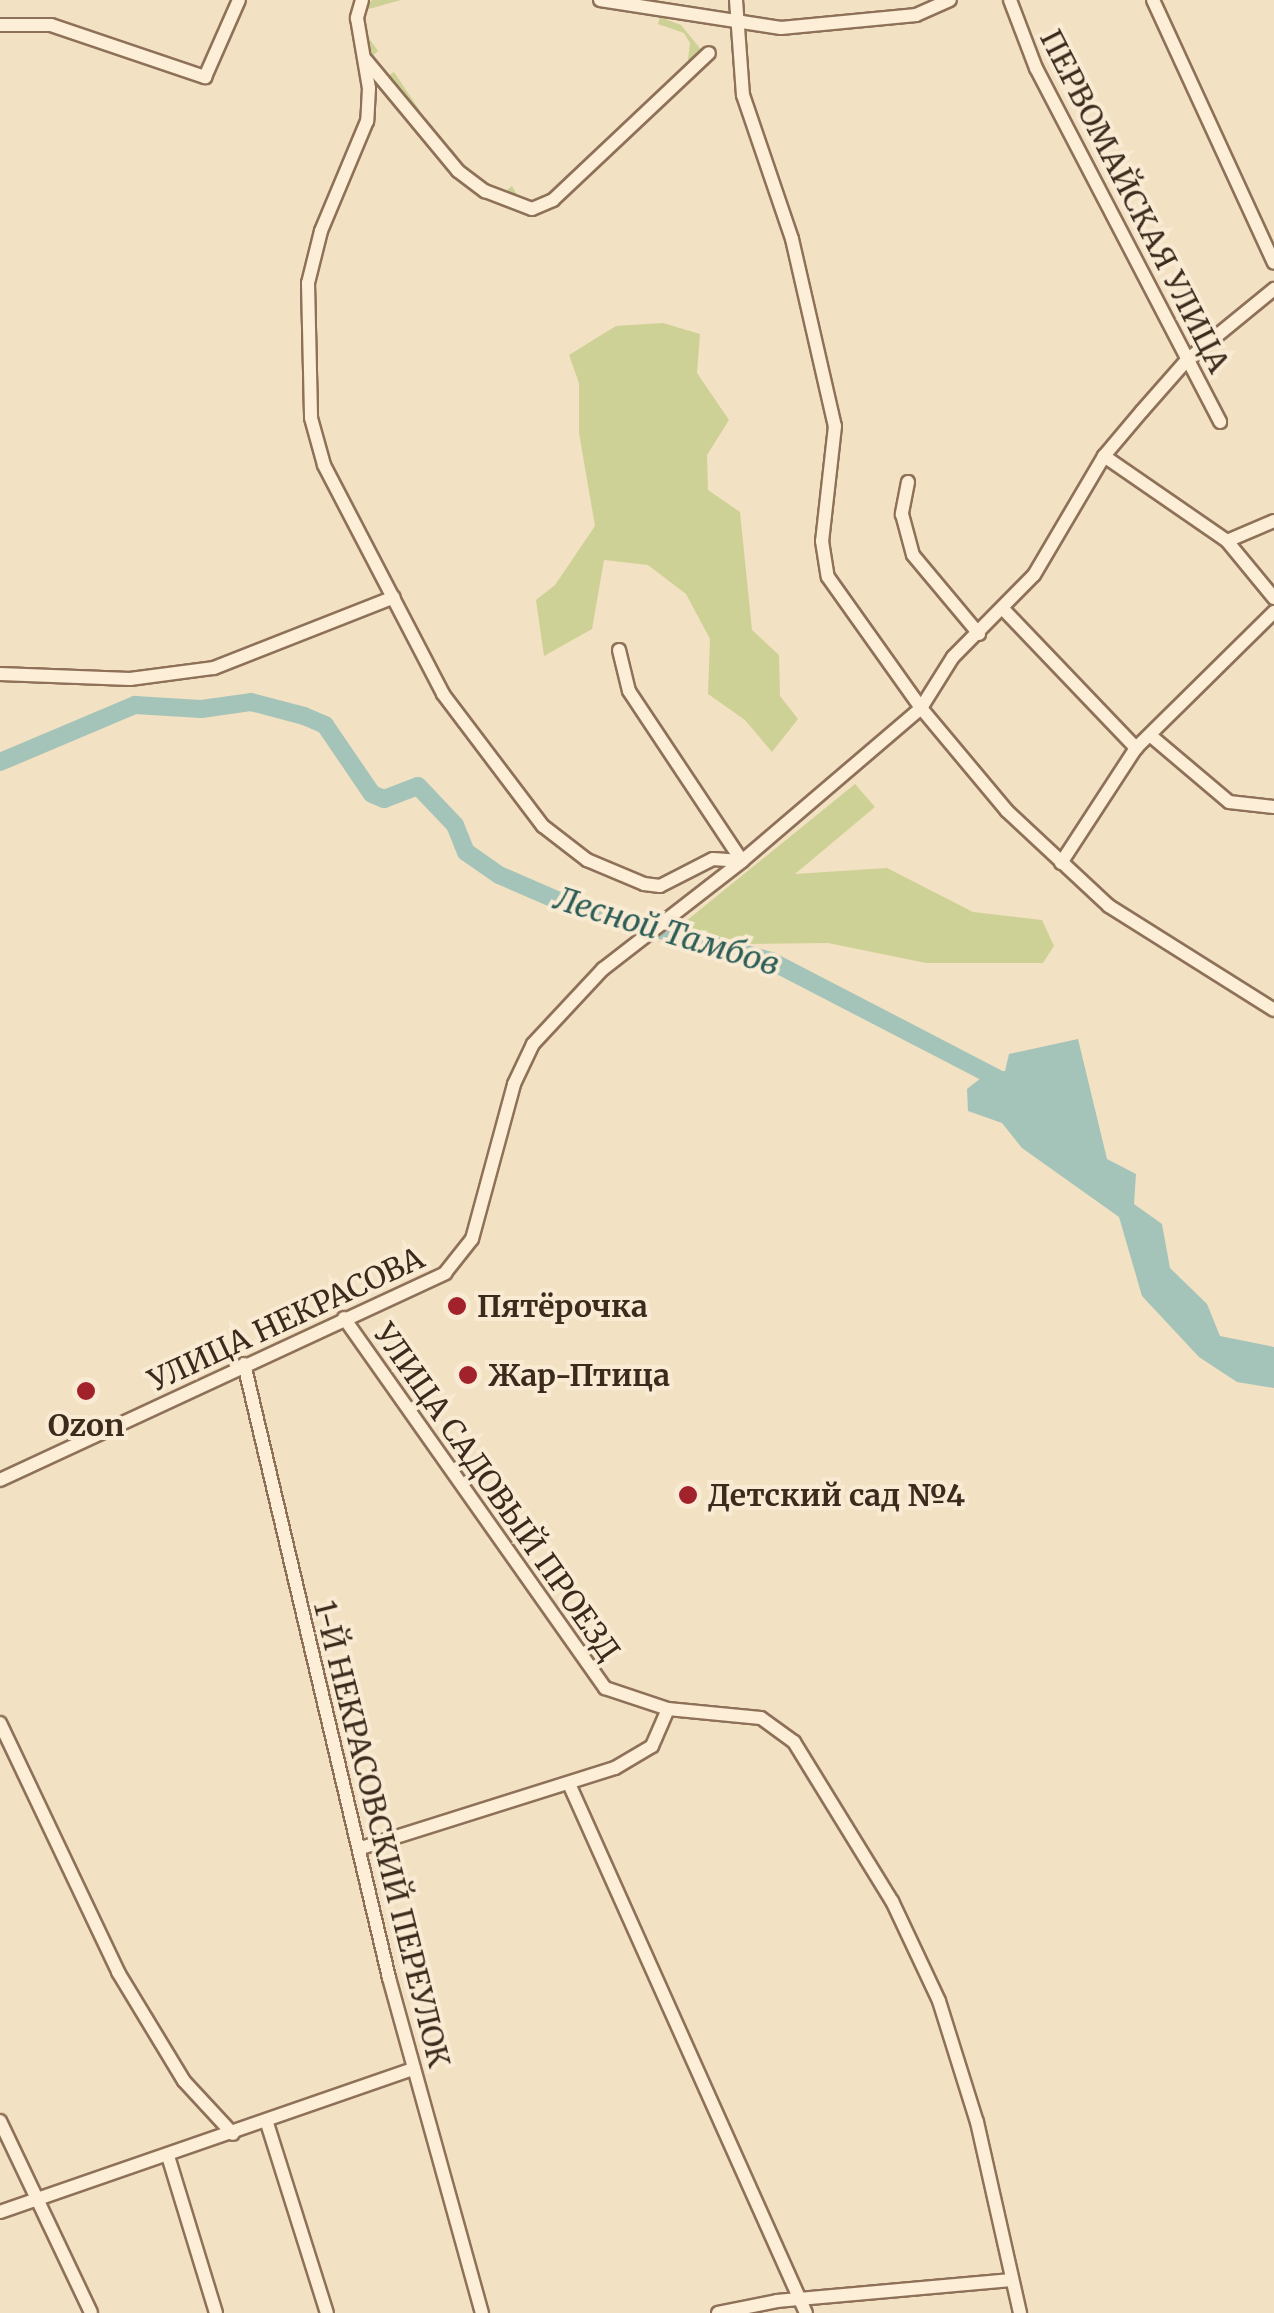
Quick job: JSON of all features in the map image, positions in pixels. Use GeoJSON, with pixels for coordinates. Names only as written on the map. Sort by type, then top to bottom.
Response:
{"type":"FeatureCollection","features":[{"type":"Feature","properties":{"kind":"street"},"geometry":{"type":"LineString","coordinates":[[0,26],[51,25],[205,78],[239,0]]}},
{"type":"Feature","properties":{"kind":"street"},"geometry":{"type":"LineString","coordinates":[[362,0],[357,18],[369,88],[364,136],[310,263],[307,359],[311,418],[324,465],[474,742],[557,840],[644,884],[660,886],[713,859],[742,861]]}},
{"type":"Feature","properties":{"kind":"street"},"geometry":{"type":"LineString","coordinates":[[600,0],[780,28],[916,14],[950,0]]}},
{"type":"Feature","properties":{"kind":"street"},"geometry":{"type":"LineString","coordinates":[[736,0],[743,95],[792,239],[835,426],[822,541],[828,577],[921,708],[1007,811],[1060,863],[1170,950],[1274,1010]]}},
{"type":"Feature","properties":{"kind":"street","name":"ПЕРВОМАЙСКАЯ УЛИЦА"},"geometry":{"type":"LineString","coordinates":[[1010,0],[1036,68],[1220,422]]}},
{"type":"Feature","properties":{"kind":"street"},"geometry":{"type":"LineString","coordinates":[[1153,0],[1274,263]]}},
{"type":"Feature","properties":{"kind":"street"},"geometry":{"type":"LineString","coordinates":[[364,59],[458,171],[485,191],[532,209],[553,200],[710,54]]}},
{"type":"Feature","properties":{"kind":"street","name":"УЛИЦА НЕКРАСОВА"},"geometry":{"type":"LineString","coordinates":[[0,1480],[445,1273],[472,1239],[514,1084],[533,1044],[604,968],[742,861],[921,708],[953,657],[1005,611],[1034,575],[1104,456],[1186,361],[1274,289]]}},
{"type":"Feature","properties":{"kind":"street"},"geometry":{"type":"LineString","coordinates":[[1104,456],[1227,542],[1274,598]]}},
{"type":"Feature","properties":{"kind":"street"},"geometry":{"type":"LineString","coordinates":[[908,482],[902,514],[914,555],[978,634]]}},
{"type":"Feature","properties":{"kind":"street"},"geometry":{"type":"LineString","coordinates":[[1227,542],[1274,521]]}},
{"type":"Feature","properties":{"kind":"street"},"geometry":{"type":"LineString","coordinates":[[0,674],[94,678],[214,668],[394,598]]}},
{"type":"Feature","properties":{"kind":"street"},"geometry":{"type":"LineString","coordinates":[[1005,611],[1136,748]]}},
{"type":"Feature","properties":{"kind":"street"},"geometry":{"type":"LineString","coordinates":[[1060,863],[1136,748],[1246,633],[1274,612]]}},
{"type":"Feature","properties":{"kind":"street"},"geometry":{"type":"LineString","coordinates":[[619,650],[629,692],[742,861]]}},
{"type":"Feature","properties":{"kind":"street"},"geometry":{"type":"LineString","coordinates":[[1151,736],[1229,802],[1274,807]]}},
{"type":"Feature","properties":{"kind":"street","name":"УЛИЦА САДОВЫЙ ПРОЕЗД"},"geometry":{"type":"LineString","coordinates":[[344,1318],[595,1678],[624,1699],[668,1709],[761,1718],[784,1729],[874,1870],[918,1950],[960,2062],[1020,2313]]}},
{"type":"Feature","properties":{"kind":"street","name":"1-Й НЕКРАСОВСКИЙ ПЕРЕУЛОК"},"geometry":{"type":"LineString","coordinates":[[244,1364],[414,2069],[482,2313]]}},
{"type":"Feature","properties":{"kind":"street"},"geometry":{"type":"LineString","coordinates":[[361,1848],[570,1786],[646,1752],[664,1729],[668,1709]]}},
{"type":"Feature","properties":{"kind":"street"},"geometry":{"type":"LineString","coordinates":[[0,1724],[118,1972],[184,2080],[233,2134]]}},
{"type":"Feature","properties":{"kind":"street"},"geometry":{"type":"LineString","coordinates":[[570,1786],[804,2306]]}},
{"type":"Feature","properties":{"kind":"street"},"geometry":{"type":"LineString","coordinates":[[0,2212],[414,2069]]}},
{"type":"Feature","properties":{"kind":"street"},"geometry":{"type":"LineString","coordinates":[[0,2121],[91,2313]]}},
{"type":"Feature","properties":{"kind":"street"},"geometry":{"type":"LineString","coordinates":[[267,2122],[326,2313]]}},
{"type":"Feature","properties":{"kind":"street"},"geometry":{"type":"LineString","coordinates":[[168,2156],[216,2313]]}},
{"type":"Feature","properties":{"kind":"street"},"geometry":{"type":"LineString","coordinates":[[719,2313],[1010,2280]]}},
{"type":"Feature","properties":{"kind":"green space"},"geometry":{"type":"Polygon","coordinates":[[[372,0],[401,0],[365,10],[361,26],[366,5],[372,0]]]}},
{"type":"Feature","properties":{"kind":"green space"},"geometry":{"type":"Polygon","coordinates":[[[660,17],[681,25],[703,52],[687,68],[690,43],[684,33],[658,24],[660,17]]]}},
{"type":"Feature","properties":{"kind":"green space"},"geometry":{"type":"Polygon","coordinates":[[[361,27],[378,51],[372,56],[388,76],[394,72],[420,111],[416,115],[426,118],[443,140],[439,145],[447,153],[452,149],[471,177],[501,195],[512,186],[523,206],[556,193],[663,91],[557,194],[524,207],[491,192],[462,172],[444,154],[365,49],[361,27]]]}},
{"type":"Feature","properties":{"kind":"green space"},"geometry":{"type":"Polygon","coordinates":[[[663,323],[700,334],[697,373],[729,420],[707,455],[708,490],[740,512],[752,630],[779,655],[780,696],[798,719],[772,752],[745,720],[708,694],[710,639],[686,594],[648,565],[604,560],[592,629],[544,656],[536,600],[555,585],[595,526],[579,433],[579,383],[569,355],[616,326],[663,323]]]}},
{"type":"Feature","properties":{"kind":"green space"},"geometry":{"type":"Polygon","coordinates":[[[855,784],[875,807],[795,874],[887,868],[973,912],[1042,920],[1054,946],[1043,963],[926,963],[828,943],[746,944],[680,926],[855,784]]]}},
{"type":"Feature","properties":{"kind":"water"},"geometry":{"type":"Polygon","coordinates":[[[1078,1039],[1107,1159],[1136,1174],[1134,1204],[1162,1224],[1170,1268],[1207,1304],[1220,1336],[1274,1347],[1274,1388],[1237,1382],[1199,1357],[1142,1296],[1119,1217],[1022,1148],[1002,1123],[968,1111],[967,1089],[986,1074],[1005,1071],[1009,1054],[1078,1039]]]}},
{"type":"Feature","properties":{"kind":"waterway","name":"Лесной Тамбов"},"geometry":{"type":"LineString","coordinates":[[0,762],[135,705],[201,709],[251,702],[304,716],[325,725],[372,794],[384,799],[418,786],[455,825],[466,852],[499,875],[561,902],[771,961],[1008,1084]]}},
{"type":"Feature","properties":{"kind":"place","name":"Пятёрочка"},"geometry":{"type":"Point","coordinates":[457,1306]}},
{"type":"Feature","properties":{"kind":"place","name":"Жар-Птица"},"geometry":{"type":"Point","coordinates":[468,1375]}},
{"type":"Feature","properties":{"kind":"place","name":"Ozon"},"geometry":{"type":"Point","coordinates":[86,1391]}},
{"type":"Feature","properties":{"kind":"place","name":"Детский сад №4"},"geometry":{"type":"Point","coordinates":[688,1495]}}]}
